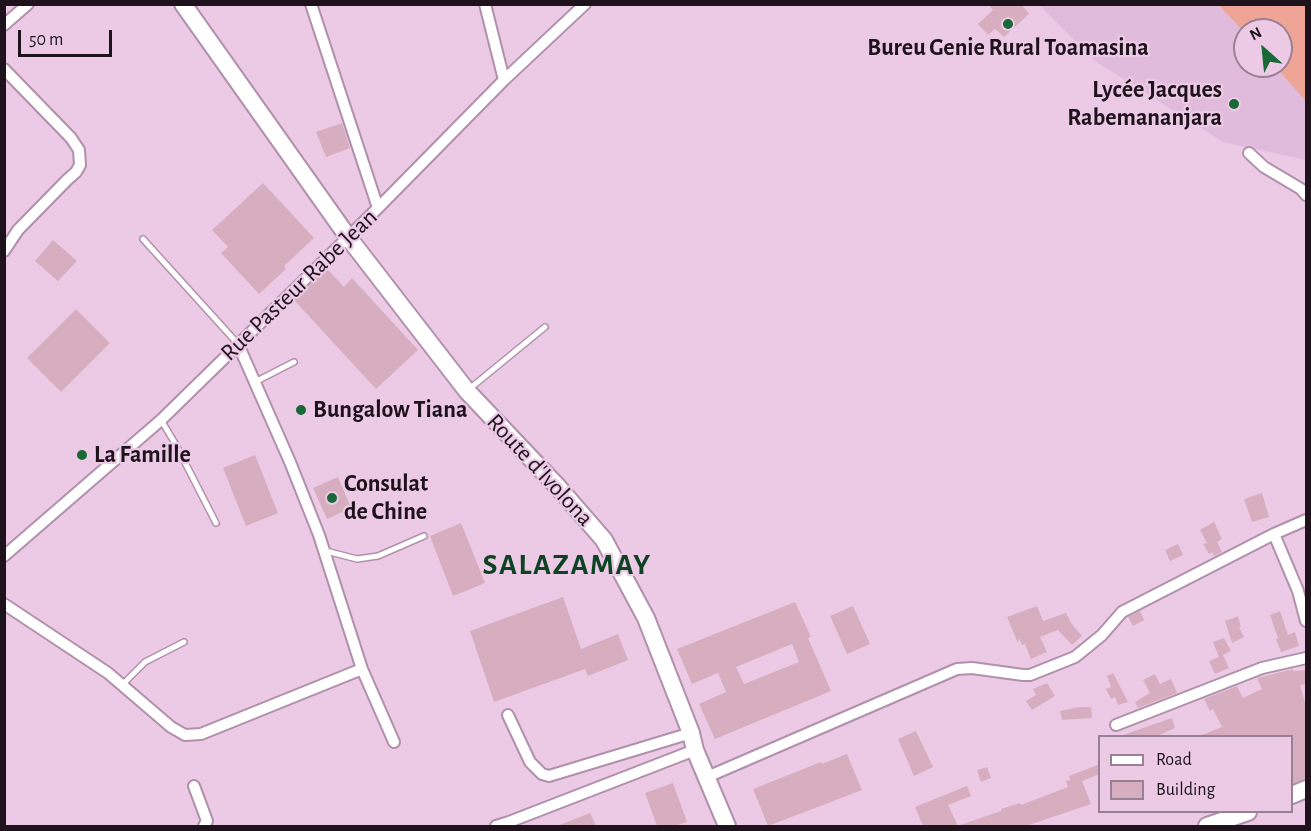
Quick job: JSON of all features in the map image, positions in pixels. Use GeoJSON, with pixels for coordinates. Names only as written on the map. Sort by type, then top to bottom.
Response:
{"type":"FeatureCollection","features":[{"type":"Feature","properties":{"kind":"main road","name":"Route d'Ivolona"},"geometry":{"type":"LineString","coordinates":[[183,4],[348,237],[467,390],[604,540],[646,618],[727,826]]}},
{"type":"Feature","properties":{"kind":"main road"},"geometry":{"type":"LineString","coordinates":[[1207,826],[1245,813]]}},
{"type":"Feature","properties":{"kind":"street"},"geometry":{"type":"LineString","coordinates":[[4,25],[28,4]]}},
{"type":"Feature","properties":{"kind":"street"},"geometry":{"type":"LineString","coordinates":[[311,4],[378,208]]}},
{"type":"Feature","properties":{"kind":"street"},"geometry":{"type":"LineString","coordinates":[[485,4],[504,80]]}},
{"type":"Feature","properties":{"kind":"street","name":"Rue Pasteur Rabe Jean"},"geometry":{"type":"LineString","coordinates":[[4,556],[161,420],[378,208],[504,80],[585,4]]}},
{"type":"Feature","properties":{"kind":"street"},"geometry":{"type":"LineString","coordinates":[[4,69],[71,138],[79,150],[80,165],[76,172],[18,230],[4,251]]}},
{"type":"Feature","properties":{"kind":"street"},"geometry":{"type":"LineString","coordinates":[[1250,153],[1264,167],[1301,189],[1306,195]]}},
{"type":"Feature","properties":{"kind":"street"},"geometry":{"type":"LineString","coordinates":[[238,344],[290,462],[324,551],[362,669],[394,742]]}},
{"type":"Feature","properties":{"kind":"street"},"geometry":{"type":"LineString","coordinates":[[707,777],[957,669],[972,668],[1030,675],[1075,657],[1102,635],[1122,612],[1306,520]]}},
{"type":"Feature","properties":{"kind":"street"},"geometry":{"type":"LineString","coordinates":[[1274,534],[1298,591],[1306,621]]}},
{"type":"Feature","properties":{"kind":"street"},"geometry":{"type":"LineString","coordinates":[[4,604],[108,673],[171,727],[185,735],[201,734],[362,669]]}},
{"type":"Feature","properties":{"kind":"street"},"geometry":{"type":"LineString","coordinates":[[1116,725],[1262,668],[1306,658]]}},
{"type":"Feature","properties":{"kind":"street"},"geometry":{"type":"LineString","coordinates":[[508,715],[530,762],[542,774],[549,776],[693,742]]}},
{"type":"Feature","properties":{"kind":"street"},"geometry":{"type":"LineString","coordinates":[[496,826],[509,824],[693,742]]}},
{"type":"Feature","properties":{"kind":"street"},"geometry":{"type":"LineString","coordinates":[[194,786],[207,821],[204,826]]}},
{"type":"Feature","properties":{"kind":"lane"},"geometry":{"type":"LineString","coordinates":[[143,239],[238,344]]}},
{"type":"Feature","properties":{"kind":"lane"},"geometry":{"type":"LineString","coordinates":[[467,390],[545,327]]}},
{"type":"Feature","properties":{"kind":"lane"},"geometry":{"type":"LineString","coordinates":[[255,382],[294,362]]}},
{"type":"Feature","properties":{"kind":"lane"},"geometry":{"type":"LineString","coordinates":[[161,420],[216,523]]}},
{"type":"Feature","properties":{"kind":"lane"},"geometry":{"type":"LineString","coordinates":[[324,551],[357,559],[378,556],[424,536]]}},
{"type":"Feature","properties":{"kind":"lane"},"geometry":{"type":"LineString","coordinates":[[122,685],[146,662],[184,642]]}},
{"type":"Feature","properties":{"kind":"shaded area","name":"Lycée Jacques Rabemananjara"},"geometry":{"type":"Polygon","coordinates":[[[1039,5],[1306,5],[1306,160],[1223,142],[1095,61],[1039,5]]]}},
{"type":"Feature","properties":{"kind":"shaded area"},"geometry":{"type":"Polygon","coordinates":[[[1219,5],[1306,5],[1306,101],[1286,78],[1293,78],[1293,18],[1233,18],[1233,20],[1219,5]]]}},
{"type":"Feature","properties":{"kind":"building","name":"Bureu Genie Rural Toamasina"},"geometry":{"type":"Polygon","coordinates":[[[988,4],[1021,4],[1029,14],[1004,37],[995,29],[988,35],[978,24],[993,10],[988,4]]]}},
{"type":"Feature","properties":{"kind":"building"},"geometry":{"type":"Polygon","coordinates":[[[342,123],[350,148],[326,157],[316,132],[342,123]]]}},
{"type":"Feature","properties":{"kind":"building"},"geometry":{"type":"Polygon","coordinates":[[[263,183],[314,238],[259,294],[221,253],[228,247],[212,230],[263,183]]]}},
{"type":"Feature","properties":{"kind":"building"},"geometry":{"type":"Polygon","coordinates":[[[53,240],[77,261],[58,281],[35,261],[53,240]]]}},
{"type":"Feature","properties":{"kind":"building"},"geometry":{"type":"Polygon","coordinates":[[[327,269],[344,287],[352,278],[418,350],[376,389],[294,300],[327,269]]]}},
{"type":"Feature","properties":{"kind":"building"},"geometry":{"type":"Polygon","coordinates":[[[76,309],[110,343],[61,392],[27,358],[76,309]]]}},
{"type":"Feature","properties":{"kind":"building"},"geometry":{"type":"Polygon","coordinates":[[[255,455],[278,513],[246,526],[223,468],[255,455]]]}},
{"type":"Feature","properties":{"kind":"building","name":"Consulat de Chine"},"geometry":{"type":"Polygon","coordinates":[[[338,477],[351,508],[327,519],[313,488],[338,477]]]}},
{"type":"Feature","properties":{"kind":"building"},"geometry":{"type":"Polygon","coordinates":[[[1262,493],[1269,517],[1252,522],[1244,499],[1262,493]]]}},
{"type":"Feature","properties":{"kind":"building"},"geometry":{"type":"Polygon","coordinates":[[[1214,522],[1222,539],[1217,542],[1222,552],[1214,556],[1212,552],[1209,554],[1203,544],[1207,543],[1200,530],[1214,522]]]}},
{"type":"Feature","properties":{"kind":"building"},"geometry":{"type":"Polygon","coordinates":[[[461,523],[485,583],[453,596],[430,536],[461,523]]]}},
{"type":"Feature","properties":{"kind":"building"},"geometry":{"type":"Polygon","coordinates":[[[1178,544],[1183,555],[1170,561],[1165,550],[1178,544]]]}},
{"type":"Feature","properties":{"kind":"building"},"geometry":{"type":"Polygon","coordinates":[[[563,597],[581,649],[618,634],[628,660],[588,676],[585,669],[494,702],[470,631],[563,597]]]}},
{"type":"Feature","properties":{"kind":"building"},"geometry":{"type":"Polygon","coordinates":[[[795,602],[831,691],[715,739],[699,704],[726,692],[718,673],[692,684],[677,649],[795,602]],[[792,644],[736,667],[744,684],[799,662],[792,644]]]}},
{"type":"Feature","properties":{"kind":"building"},"geometry":{"type":"Polygon","coordinates":[[[853,606],[870,644],[847,654],[830,616],[853,606]]]}},
{"type":"Feature","properties":{"kind":"building"},"geometry":{"type":"Polygon","coordinates":[[[1037,606],[1043,621],[1066,613],[1082,636],[1072,645],[1058,630],[1040,637],[1047,652],[1031,659],[1025,644],[1022,645],[1019,638],[1018,643],[1007,617],[1037,606]]]}},
{"type":"Feature","properties":{"kind":"building"},"geometry":{"type":"Polygon","coordinates":[[[1140,611],[1144,620],[1133,626],[1128,617],[1140,611]]]}},
{"type":"Feature","properties":{"kind":"building"},"geometry":{"type":"Polygon","coordinates":[[[1280,611],[1288,635],[1295,632],[1299,646],[1281,652],[1270,615],[1280,611]]]}},
{"type":"Feature","properties":{"kind":"building"},"geometry":{"type":"Polygon","coordinates":[[[1238,616],[1241,627],[1239,627],[1244,637],[1232,643],[1225,621],[1238,616]]]}},
{"type":"Feature","properties":{"kind":"building"},"geometry":{"type":"Polygon","coordinates":[[[1224,638],[1231,651],[1223,655],[1229,668],[1215,674],[1209,661],[1219,657],[1213,642],[1224,638]]]}},
{"type":"Feature","properties":{"kind":"building"},"geometry":{"type":"Polygon","coordinates":[[[1293,669],[1293,671],[1306,670],[1306,684],[1300,685],[1306,706],[1306,778],[1293,784],[1293,735],[1202,735],[1222,727],[1213,709],[1210,711],[1204,699],[1237,686],[1243,698],[1262,689],[1257,678],[1293,669]]]}},
{"type":"Feature","properties":{"kind":"building"},"geometry":{"type":"Polygon","coordinates":[[[1113,673],[1128,702],[1118,705],[1115,697],[1111,699],[1106,689],[1111,687],[1107,676],[1113,673]]]}},
{"type":"Feature","properties":{"kind":"building"},"geometry":{"type":"Polygon","coordinates":[[[1155,674],[1160,684],[1171,679],[1177,693],[1138,708],[1135,702],[1150,693],[1143,680],[1155,674]]]}},
{"type":"Feature","properties":{"kind":"building"},"geometry":{"type":"Polygon","coordinates":[[[1047,683],[1055,696],[1032,710],[1026,701],[1036,695],[1033,689],[1047,683]]]}},
{"type":"Feature","properties":{"kind":"building"},"geometry":{"type":"Polygon","coordinates":[[[1091,707],[1092,718],[1062,720],[1060,711],[1091,707]]]}},
{"type":"Feature","properties":{"kind":"building"},"geometry":{"type":"Polygon","coordinates":[[[1172,718],[1175,728],[1159,735],[1123,735],[1172,718]]]}},
{"type":"Feature","properties":{"kind":"building"},"geometry":{"type":"Polygon","coordinates":[[[916,731],[933,767],[914,776],[898,739],[916,731]]]}},
{"type":"Feature","properties":{"kind":"building"},"geometry":{"type":"Polygon","coordinates":[[[847,754],[862,790],[768,826],[753,789],[847,754]]]}},
{"type":"Feature","properties":{"kind":"building"},"geometry":{"type":"Polygon","coordinates":[[[1098,765],[1098,775],[1082,781],[1091,804],[1026,826],[960,825],[1068,787],[1066,781],[1070,780],[1069,776],[1098,765]]]}},
{"type":"Feature","properties":{"kind":"building"},"geometry":{"type":"Polygon","coordinates":[[[987,767],[991,778],[981,782],[977,770],[987,767]]]}},
{"type":"Feature","properties":{"kind":"building"},"geometry":{"type":"Polygon","coordinates":[[[673,783],[687,822],[674,826],[657,826],[645,793],[673,783]]]}},
{"type":"Feature","properties":{"kind":"building"},"geometry":{"type":"Polygon","coordinates":[[[967,786],[971,796],[948,805],[958,826],[923,826],[915,807],[967,786]]]}},
{"type":"Feature","properties":{"kind":"building"},"geometry":{"type":"Polygon","coordinates":[[[590,813],[596,826],[557,826],[590,813]]]}},
{"type":"Feature","properties":{"kind":"place","name":"Bureu Genie Rural Toamasina"},"geometry":{"type":"Point","coordinates":[1008,24]}},
{"type":"Feature","properties":{"kind":"place","name":"Lycée Jacques Rabemananjara"},"geometry":{"type":"Point","coordinates":[1234,104]}},
{"type":"Feature","properties":{"kind":"place","name":"Bungalow Tiana"},"geometry":{"type":"Point","coordinates":[301,410]}},
{"type":"Feature","properties":{"kind":"place","name":"La Famille"},"geometry":{"type":"Point","coordinates":[82,455]}},
{"type":"Feature","properties":{"kind":"place","name":"Consulat de Chine"},"geometry":{"type":"Point","coordinates":[332,498]}},
{"type":"Feature","properties":{"kind":"district","name":"SALAZAMAY"},"geometry":{"type":"Point","coordinates":[567,565]}}]}
